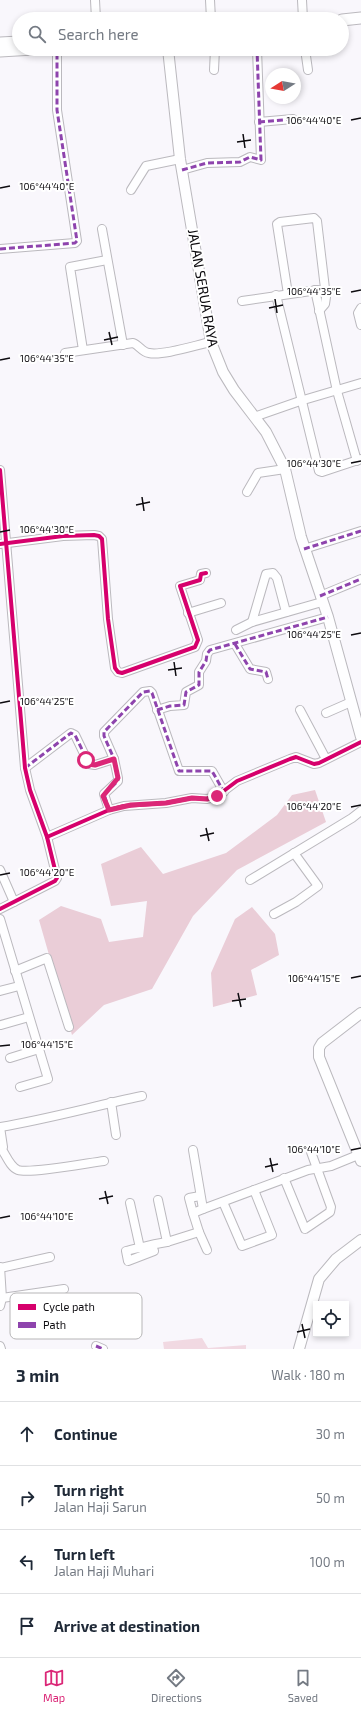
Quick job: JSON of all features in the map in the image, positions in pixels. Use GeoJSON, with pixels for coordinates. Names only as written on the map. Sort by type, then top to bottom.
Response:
{"type":"FeatureCollection","features":[{"type":"Feature","properties":{"kind":"highway"},"geometry":{"type":"LineString","coordinates":[[349,19],[361,18]]}},
{"type":"Feature","properties":{"kind":"highway"},"geometry":{"type":"LineString","coordinates":[[349,27],[361,26]]}},
{"type":"Feature","properties":{"kind":"highway"},"geometry":{"type":"LineString","coordinates":[[0,43],[12,42]]}},
{"type":"Feature","properties":{"kind":"highway"},"geometry":{"type":"LineString","coordinates":[[0,51],[12,50]]}},
{"type":"Feature","properties":{"kind":"main road","name":"JALAN SERUA RAYA"},"geometry":{"type":"LineString","coordinates":[[169,56],[180,158],[211,342],[223,372],[234,390],[272,442],[285,469],[293,508],[304,549],[328,617],[351,702],[359,724],[361,737]]}},
{"type":"Feature","properties":{"kind":"main road"},"geometry":{"type":"LineString","coordinates":[[360,1158],[319,1057],[319,1048],[322,1043],[361,1012]]}},
{"type":"Feature","properties":{"kind":"main road"},"geometry":{"type":"LineString","coordinates":[[299,1349],[319,1279],[336,1259],[361,1240]]}},
{"type":"Feature","properties":{"kind":"street"},"geometry":{"type":"LineString","coordinates":[[96,0],[96,12]]}},
{"type":"Feature","properties":{"kind":"street"},"geometry":{"type":"LineString","coordinates":[[210,0],[211,12]]}},
{"type":"Feature","properties":{"kind":"street"},"geometry":{"type":"LineString","coordinates":[[302,0],[303,12]]}},
{"type":"Feature","properties":{"kind":"street"},"geometry":{"type":"LineString","coordinates":[[0,249],[77,241],[58,110],[57,56]]}},
{"type":"Feature","properties":{"kind":"street"},"geometry":{"type":"LineString","coordinates":[[214,56],[214,70]]}},
{"type":"Feature","properties":{"kind":"street"},"geometry":{"type":"LineString","coordinates":[[182,170],[207,162],[240,162],[242,159],[250,157],[261,160],[257,56]]}},
{"type":"Feature","properties":{"kind":"street"},"geometry":{"type":"LineString","coordinates":[[306,56],[308,70]]}},
{"type":"Feature","properties":{"kind":"street"},"geometry":{"type":"LineString","coordinates":[[259,122],[293,119]]}},
{"type":"Feature","properties":{"kind":"street"},"geometry":{"type":"LineString","coordinates":[[131,190],[146,166],[180,158]]}},
{"type":"Feature","properties":{"kind":"street"},"geometry":{"type":"LineString","coordinates":[[288,294],[277,224],[280,222],[316,219],[326,289],[326,304],[319,311]]}},
{"type":"Feature","properties":{"kind":"street"},"geometry":{"type":"LineString","coordinates":[[102,229],[123,345]]}},
{"type":"Feature","properties":{"kind":"street"},"geometry":{"type":"LineString","coordinates":[[83,350],[70,267],[108,260]]}},
{"type":"Feature","properties":{"kind":"street"},"geometry":{"type":"LineString","coordinates":[[242,301],[326,289]]}},
{"type":"Feature","properties":{"kind":"street"},"geometry":{"type":"LineString","coordinates":[[276,295],[300,401],[319,471],[322,472],[359,460],[337,391],[314,290]]}},
{"type":"Feature","properties":{"kind":"street"},"geometry":{"type":"LineString","coordinates":[[361,308],[358,313],[361,325]]}},
{"type":"Feature","properties":{"kind":"street"},"geometry":{"type":"LineString","coordinates":[[65,353],[136,344],[145,352],[151,354],[211,342]]}},
{"type":"Feature","properties":{"kind":"street"},"geometry":{"type":"LineString","coordinates":[[254,417],[300,401],[361,383]]}},
{"type":"Feature","properties":{"kind":"street"},"geometry":{"type":"LineString","coordinates":[[247,492],[258,473],[285,469]]}},
{"type":"Feature","properties":{"kind":"street"},"geometry":{"type":"LineString","coordinates":[[0,470],[3,544],[25,768],[30,790],[47,837],[56,873],[55,881],[0,909]]}},
{"type":"Feature","properties":{"kind":"street"},"geometry":{"type":"LineString","coordinates":[[304,549],[361,531]]}},
{"type":"Feature","properties":{"kind":"street"},"geometry":{"type":"LineString","coordinates":[[3,544],[63,536],[94,535],[99,536],[102,539],[111,642],[115,668],[118,672],[122,673],[195,647],[198,640],[180,586],[200,580],[201,574],[206,573]]}},
{"type":"Feature","properties":{"kind":"street"},"geometry":{"type":"LineString","coordinates":[[252,622],[265,575],[269,573],[273,573],[277,578],[286,612]]}},
{"type":"Feature","properties":{"kind":"street"},"geometry":{"type":"LineString","coordinates":[[236,630],[252,622],[286,612],[321,599],[361,579]]}},
{"type":"Feature","properties":{"kind":"street"},"geometry":{"type":"LineString","coordinates":[[188,613],[220,603]]}},
{"type":"Feature","properties":{"kind":"street"},"geometry":{"type":"LineString","coordinates":[[157,710],[184,704],[186,692],[199,685],[199,672],[206,661],[210,650],[328,617]]}},
{"type":"Feature","properties":{"kind":"street"},"geometry":{"type":"LineString","coordinates":[[197,644],[208,652]]}},
{"type":"Feature","properties":{"kind":"street"},"geometry":{"type":"LineString","coordinates":[[235,644],[250,669],[264,671],[268,678]]}},
{"type":"Feature","properties":{"kind":"street"},"geometry":{"type":"LineString","coordinates":[[109,810],[103,796],[118,778],[114,759],[104,736],[104,732],[143,692],[147,690],[152,693],[180,771],[212,771],[224,792]]}},
{"type":"Feature","properties":{"kind":"street"},"geometry":{"type":"LineString","coordinates":[[326,713],[351,702]]}},
{"type":"Feature","properties":{"kind":"street"},"geometry":{"type":"LineString","coordinates":[[300,710],[326,759]]}},
{"type":"Feature","properties":{"kind":"street"},"geometry":{"type":"LineString","coordinates":[[25,768],[71,732],[75,735],[88,764],[95,765],[114,759]]}},
{"type":"Feature","properties":{"kind":"street"},"geometry":{"type":"LineString","coordinates":[[47,837],[109,810],[131,805],[166,803],[192,798],[207,799],[224,792],[237,780],[290,759],[300,758],[314,764],[361,742]]}},
{"type":"Feature","properties":{"kind":"street"},"geometry":{"type":"LineString","coordinates":[[250,880],[361,811]]}},
{"type":"Feature","properties":{"kind":"street"},"geometry":{"type":"LineString","coordinates":[[274,914],[296,902],[318,886],[294,853]]}},
{"type":"Feature","properties":{"kind":"street"},"geometry":{"type":"LineString","coordinates":[[0,870],[14,902]]}},
{"type":"Feature","properties":{"kind":"street"},"geometry":{"type":"LineString","coordinates":[[0,918],[28,1017],[48,1079],[20,1087]]}},
{"type":"Feature","properties":{"kind":"street"},"geometry":{"type":"LineString","coordinates":[[15,971],[47,958],[69,1027]]}},
{"type":"Feature","properties":{"kind":"street"},"geometry":{"type":"LineString","coordinates":[[0,991],[19,986]]}},
{"type":"Feature","properties":{"kind":"street"},"geometry":{"type":"LineString","coordinates":[[1,1025],[28,1017]]}},
{"type":"Feature","properties":{"kind":"street"},"geometry":{"type":"LineString","coordinates":[[10,1058],[39,1049]]}},
{"type":"Feature","properties":{"kind":"street"},"geometry":{"type":"LineString","coordinates":[[104,1161],[40,1170],[20,1170],[14,1167],[1,1148],[3,1142],[0,1127],[31,1122],[111,1102],[142,1096]]}},
{"type":"Feature","properties":{"kind":"street"},"geometry":{"type":"LineString","coordinates":[[111,1102],[116,1135]]}},
{"type":"Feature","properties":{"kind":"street"},"geometry":{"type":"LineString","coordinates":[[193,1150],[202,1209]]}},
{"type":"Feature","properties":{"kind":"street"},"geometry":{"type":"LineString","coordinates":[[284,1178],[305,1229],[330,1212],[331,1206],[311,1152]]}},
{"type":"Feature","properties":{"kind":"street"},"geometry":{"type":"LineString","coordinates":[[193,1213],[308,1170],[360,1158]]}},
{"type":"Feature","properties":{"kind":"street"},"geometry":{"type":"LineString","coordinates":[[222,1202],[242,1246],[272,1235],[254,1190]]}},
{"type":"Feature","properties":{"kind":"street"},"geometry":{"type":"LineString","coordinates":[[200,1196],[189,1198],[199,1232],[207,1250]]}},
{"type":"Feature","properties":{"kind":"street"},"geometry":{"type":"LineString","coordinates":[[158,1200],[167,1242]]}},
{"type":"Feature","properties":{"kind":"street"},"geometry":{"type":"LineString","coordinates":[[130,1203],[140,1248]]}},
{"type":"Feature","properties":{"kind":"street"},"geometry":{"type":"LineString","coordinates":[[152,1245],[154,1251],[128,1261],[126,1251],[152,1245],[167,1242],[199,1232]]}},
{"type":"Feature","properties":{"kind":"street"},"geometry":{"type":"LineString","coordinates":[[1,1302],[0,1268],[50,1257]]}},
{"type":"Feature","properties":{"kind":"street"},"geometry":{"type":"LineString","coordinates":[[45,1293],[64,1289]]}},
{"type":"Feature","properties":{"kind":"shaded area"},"geometry":{"type":"Polygon","coordinates":[[[315,790],[326,822],[237,870],[193,916],[152,989],[104,1005],[72,1035],[39,920],[61,906],[101,919],[109,942],[143,937],[147,901],[111,906],[101,864],[141,847],[163,874],[226,853],[277,815],[292,795],[315,790]]]}},
{"type":"Feature","properties":{"kind":"shaded area"},"geometry":{"type":"Polygon","coordinates":[[[252,907],[275,934],[279,955],[251,970],[257,995],[213,1007],[211,973],[235,919],[252,907]]]}},
{"type":"Feature","properties":{"kind":"shaded area"},"geometry":{"type":"Polygon","coordinates":[[[202,1338],[208,1348],[246,1345],[246,1349],[164,1349],[163,1342],[202,1338]]]}},
{"type":"Feature","properties":{"kind":"marked path"},"geometry":{"type":"LineString","coordinates":[[0,249],[75,243],[77,241],[57,110],[57,56]]}},
{"type":"Feature","properties":{"kind":"marked path"},"geometry":{"type":"LineString","coordinates":[[182,170],[207,163],[240,162],[250,157],[261,160],[257,56]]}},
{"type":"Feature","properties":{"kind":"marked path"},"geometry":{"type":"LineString","coordinates":[[259,122],[293,119]]}},
{"type":"Feature","properties":{"kind":"marked path"},"geometry":{"type":"LineString","coordinates":[[304,549],[361,531]]}},
{"type":"Feature","properties":{"kind":"marked path"},"geometry":{"type":"LineString","coordinates":[[320,596],[361,579]]}},
{"type":"Feature","properties":{"kind":"marked path"},"geometry":{"type":"LineString","coordinates":[[157,710],[170,706],[184,705],[186,692],[199,685],[199,672],[206,661],[207,654],[210,650],[328,617]]}},
{"type":"Feature","properties":{"kind":"marked path"},"geometry":{"type":"LineString","coordinates":[[235,644],[250,669],[266,672],[268,679]]}},
{"type":"Feature","properties":{"kind":"marked path"},"geometry":{"type":"LineString","coordinates":[[109,810],[104,794],[118,781],[118,778],[114,759],[104,736],[104,732],[143,692],[150,691],[152,693],[179,771],[212,771],[224,792]]}},
{"type":"Feature","properties":{"kind":"marked path"},"geometry":{"type":"LineString","coordinates":[[25,768],[71,733],[75,735],[89,764],[95,765],[114,759]]}},
{"type":"Feature","properties":{"kind":"marked path"},"geometry":{"type":"LineString","coordinates":[[96,1346],[103,1349]]}},
{"type":"Feature","properties":{"kind":"cycle path"},"geometry":{"type":"LineString","coordinates":[[0,470],[25,768],[30,790],[47,837],[57,878],[55,881],[0,909]]}},
{"type":"Feature","properties":{"kind":"cycle path"},"geometry":{"type":"LineString","coordinates":[[0,544],[63,536],[94,535],[99,536],[102,539],[108,619],[115,668],[118,672],[122,673],[195,647],[198,640],[180,586],[200,580],[201,574],[206,573]]}},
{"type":"Feature","properties":{"kind":"cycle path"},"geometry":{"type":"LineString","coordinates":[[47,837],[109,810],[124,806],[166,803],[192,798],[207,799],[217,796],[237,781],[290,759],[296,757],[314,764],[319,763],[361,742]]}},
{"type":"Feature","properties":{"kind":"route"},"geometry":{"type":"LineString","coordinates":[[86,760],[88,764],[95,765],[114,759],[118,773],[118,781],[110,787],[103,796],[109,810],[131,805],[166,803],[192,798],[207,799],[217,796]]}}]}
